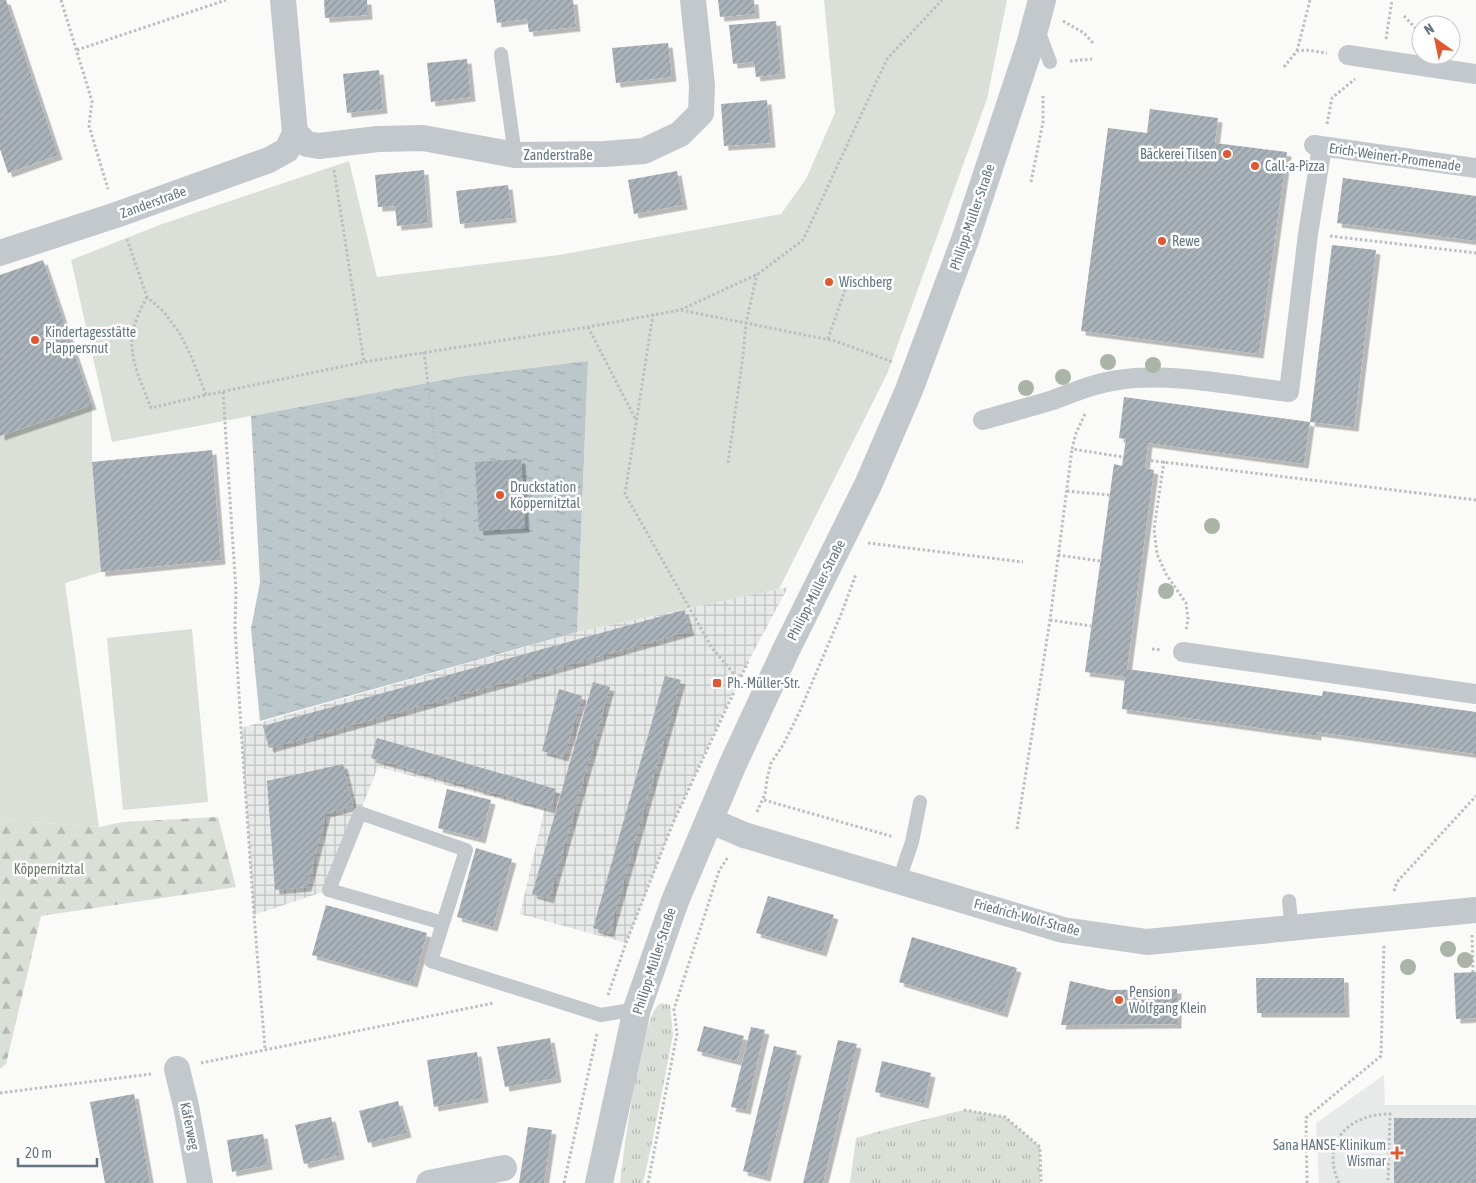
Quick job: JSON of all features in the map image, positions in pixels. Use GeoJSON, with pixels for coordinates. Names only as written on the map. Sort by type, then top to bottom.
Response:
{"type":"FeatureCollection","features":[{"type":"Feature","properties":{"kind":"street"},"geometry":{"type":"LineString","coordinates":[[284,0],[295,134]]}},
{"type":"Feature","properties":{"kind":"street","name":"Zanderstraße"},"geometry":{"type":"LineString","coordinates":[[0,253],[119,214],[269,160],[287,150],[295,134],[307,144],[319,146],[378,138],[423,138],[515,155],[604,154],[644,151],[680,134],[701,113],[702,85],[693,0]]}},
{"type":"Feature","properties":{"kind":"street","name":"Philipp-Müller-Straße"},"geometry":{"type":"LineString","coordinates":[[599,1183],[637,1009],[675,901],[766,693],[868,485],[909,390],[965,240],[1030,45],[1039,11]]}},
{"type":"Feature","properties":{"kind":"street"},"geometry":{"type":"LineString","coordinates":[[1348,55],[1476,74]]}},
{"type":"Feature","properties":{"kind":"street","name":"Erich-Weinert-Promenade"},"geometry":{"type":"LineString","coordinates":[[984,420],[1043,403],[1096,384],[1119,379],[1182,379],[1288,392],[1318,146],[1476,168]]}},
{"type":"Feature","properties":{"kind":"street"},"geometry":{"type":"LineString","coordinates":[[1183,652],[1476,694]]}},
{"type":"Feature","properties":{"kind":"street","name":"Friedrich-Wolf-Straße"},"geometry":{"type":"LineString","coordinates":[[709,820],[744,835],[1063,930],[1147,942],[1384,920],[1474,922]]}},
{"type":"Feature","properties":{"kind":"street","name":"Käferweg"},"geometry":{"type":"LineString","coordinates":[[177,1069],[186,1106],[200,1183]]}},
{"type":"Feature","properties":{"kind":"street"},"geometry":{"type":"LineString","coordinates":[[429,1183],[504,1168]]}},
{"type":"Feature","properties":{"kind":"lane"},"geometry":{"type":"LineString","coordinates":[[1039,11],[1050,62]]}},
{"type":"Feature","properties":{"kind":"lane"},"geometry":{"type":"LineString","coordinates":[[501,54],[515,155]]}},
{"type":"Feature","properties":{"kind":"lane"},"geometry":{"type":"LineString","coordinates":[[899,880],[912,842],[920,802]]}},
{"type":"Feature","properties":{"kind":"lane"},"geometry":{"type":"LineString","coordinates":[[443,923],[329,890],[360,813],[466,850],[443,923],[431,961],[601,1015],[637,1009]]}},
{"type":"Feature","properties":{"kind":"lane"},"geometry":{"type":"LineString","coordinates":[[1289,901],[1292,929]]}},
{"type":"Feature","properties":{"kind":"path"},"geometry":{"type":"LineString","coordinates":[[61,0],[92,101],[89,126],[109,194],[119,214],[147,297],[164,312],[180,334],[192,358],[206,395]]}},
{"type":"Feature","properties":{"kind":"path"},"geometry":{"type":"LineString","coordinates":[[77,50],[226,0]]}},
{"type":"Feature","properties":{"kind":"path"},"geometry":{"type":"LineString","coordinates":[[147,297],[138,314],[132,340],[135,364],[151,408],[364,362],[588,327],[680,310],[758,274],[803,240],[887,59],[942,0]]}},
{"type":"Feature","properties":{"kind":"path"},"geometry":{"type":"LineString","coordinates":[[1284,67],[1297,51],[1310,0]]}},
{"type":"Feature","properties":{"kind":"path"},"geometry":{"type":"LineString","coordinates":[[1389,14],[1392,0]]}},
{"type":"Feature","properties":{"kind":"path"},"geometry":{"type":"LineString","coordinates":[[1404,16],[1411,23]]}},
{"type":"Feature","properties":{"kind":"path"},"geometry":{"type":"LineString","coordinates":[[1062,21],[1084,33],[1093,43]]}},
{"type":"Feature","properties":{"kind":"path"},"geometry":{"type":"LineString","coordinates":[[1297,51],[1306,50],[1348,55]]}},
{"type":"Feature","properties":{"kind":"path"},"geometry":{"type":"LineString","coordinates":[[1332,98],[1358,77]]}},
{"type":"Feature","properties":{"kind":"path"},"geometry":{"type":"LineString","coordinates":[[1031,182],[1043,122],[1042,91]]}},
{"type":"Feature","properties":{"kind":"path"},"geometry":{"type":"LineString","coordinates":[[330,145],[364,362]]}},
{"type":"Feature","properties":{"kind":"path"},"geometry":{"type":"LineString","coordinates":[[1342,237],[1476,253]]}},
{"type":"Feature","properties":{"kind":"path"},"geometry":{"type":"LineString","coordinates":[[728,463],[744,356],[746,323],[758,274]]}},
{"type":"Feature","properties":{"kind":"path"},"geometry":{"type":"LineString","coordinates":[[828,339],[846,287]]}},
{"type":"Feature","properties":{"kind":"path"},"geometry":{"type":"LineString","coordinates":[[680,310],[828,339],[891,361]]}},
{"type":"Feature","properties":{"kind":"path"},"geometry":{"type":"LineString","coordinates":[[653,314],[625,494],[712,648],[738,680],[766,693]]}},
{"type":"Feature","properties":{"kind":"path"},"geometry":{"type":"LineString","coordinates":[[588,327],[636,420]]}},
{"type":"Feature","properties":{"kind":"path"},"geometry":{"type":"LineString","coordinates":[[424,352],[445,521]]}},
{"type":"Feature","properties":{"kind":"path"},"geometry":{"type":"LineString","coordinates":[[223,392],[236,592],[235,627],[241,728],[265,1049]]}},
{"type":"Feature","properties":{"kind":"path"},"geometry":{"type":"LineString","coordinates":[[1017,829],[1050,620],[1072,449],[1076,433],[1086,411]]}},
{"type":"Feature","properties":{"kind":"path"},"geometry":{"type":"LineString","coordinates":[[1072,449],[1123,457]]}},
{"type":"Feature","properties":{"kind":"path"},"geometry":{"type":"LineString","coordinates":[[1146,460],[1476,500]]}},
{"type":"Feature","properties":{"kind":"path"},"geometry":{"type":"LineString","coordinates":[[1164,461],[1154,529],[1157,554],[1166,574],[1186,603],[1188,620]]}},
{"type":"Feature","properties":{"kind":"path"},"geometry":{"type":"LineString","coordinates":[[1067,491],[1110,495]]}},
{"type":"Feature","properties":{"kind":"path"},"geometry":{"type":"LineString","coordinates":[[867,542],[1024,562]]}},
{"type":"Feature","properties":{"kind":"path"},"geometry":{"type":"LineString","coordinates":[[1058,555],[1100,561]]}},
{"type":"Feature","properties":{"kind":"path"},"geometry":{"type":"LineString","coordinates":[[1050,620],[1091,626]]}},
{"type":"Feature","properties":{"kind":"path"},"geometry":{"type":"LineString","coordinates":[[564,1183],[601,1015],[626,943],[673,823],[738,680],[752,655]]}},
{"type":"Feature","properties":{"kind":"path"},"geometry":{"type":"LineString","coordinates":[[1307,1183],[1306,1118],[1381,1056],[1384,920],[1397,882],[1476,796]]}},
{"type":"Feature","properties":{"kind":"path"},"geometry":{"type":"LineString","coordinates":[[764,800],[912,842]]}},
{"type":"Feature","properties":{"kind":"path"},"geometry":{"type":"LineString","coordinates":[[1473,972],[1474,922]]}},
{"type":"Feature","properties":{"kind":"path"},"geometry":{"type":"LineString","coordinates":[[0,1093],[177,1069],[265,1049],[536,995]]}},
{"type":"Feature","properties":{"kind":"path"},"geometry":{"type":"LineString","coordinates":[[964,1110],[1005,1117],[1040,1147],[1041,1183]]}},
{"type":"Feature","properties":{"kind":"path"},"geometry":{"type":"LineString","coordinates":[[1339,1183],[1333,1165],[1333,1155],[1337,1140],[1341,1134],[1346,1128],[1363,1117],[1390,1114],[1388,1183]]}},
{"type":"Feature","properties":{"kind":"shaded area"},"geometry":{"type":"Polygon","coordinates":[[[788,587],[738,681],[673,823],[626,943],[520,914],[544,811],[378,767],[329,890],[254,915],[241,728],[577,632],[788,587]]]}},
{"type":"Feature","properties":{"kind":"shaded area","name":"Sana HANSE-Klinikum Wismar"},"geometry":{"type":"Polygon","coordinates":[[[1384,1075],[1385,1105],[1476,1105],[1476,1183],[1319,1183],[1316,1123],[1384,1075]]]}},
{"type":"Feature","properties":{"kind":"green space"},"geometry":{"type":"Polygon","coordinates":[[[824,0],[1007,0],[987,99],[887,374],[779,589],[577,632],[588,361],[464,376],[112,442],[71,260],[162,224],[349,161],[377,277],[559,255],[781,214],[806,179],[835,113],[824,0]]]}},
{"type":"Feature","properties":{"kind":"green space"},"geometry":{"type":"Polygon","coordinates":[[[92,405],[92,462],[101,572],[65,583],[99,827],[3,820],[0,815],[0,436],[92,405]]]}},
{"type":"Feature","properties":{"kind":"green space"},"geometry":{"type":"Polygon","coordinates":[[[192,629],[208,802],[123,810],[107,638],[192,629]]]}},
{"type":"Feature","properties":{"kind":"green space","name":"Köppernitztal"},"geometry":{"type":"Polygon","coordinates":[[[0,815],[3,820],[99,827],[123,822],[218,817],[236,887],[41,916],[6,1064],[0,1069],[0,815]]]}},
{"type":"Feature","properties":{"kind":"green space"},"geometry":{"type":"Polygon","coordinates":[[[661,1003],[670,1005],[673,1035],[643,1183],[620,1183],[640,1057],[654,1012],[661,1003]]]}},
{"type":"Feature","properties":{"kind":"green space"},"geometry":{"type":"Polygon","coordinates":[[[964,1110],[1005,1117],[1040,1147],[1040,1183],[850,1183],[856,1138],[964,1110]]]}},
{"type":"Feature","properties":{"kind":"water"},"geometry":{"type":"Polygon","coordinates":[[[588,361],[577,632],[260,721],[251,629],[260,582],[251,416],[464,376],[588,361]]]}},
{"type":"Feature","properties":{"kind":"building"},"geometry":{"type":"Polygon","coordinates":[[[0,0],[6,0],[58,155],[8,173],[0,149],[0,0]]]}},
{"type":"Feature","properties":{"kind":"building"},"geometry":{"type":"Polygon","coordinates":[[[324,0],[367,0],[368,15],[325,18],[324,0]]]}},
{"type":"Feature","properties":{"kind":"building"},"geometry":{"type":"Polygon","coordinates":[[[494,0],[573,0],[576,27],[529,32],[527,19],[497,23],[494,0]]]}},
{"type":"Feature","properties":{"kind":"building"},"geometry":{"type":"Polygon","coordinates":[[[718,0],[754,0],[755,14],[720,17],[718,0]]]}},
{"type":"Feature","properties":{"kind":"building"},"geometry":{"type":"Polygon","coordinates":[[[776,21],[781,74],[756,77],[754,62],[733,64],[729,25],[776,21]]]}},
{"type":"Feature","properties":{"kind":"building"},"geometry":{"type":"Polygon","coordinates":[[[668,43],[672,77],[616,83],[612,48],[668,43]]]}},
{"type":"Feature","properties":{"kind":"building"},"geometry":{"type":"Polygon","coordinates":[[[467,59],[471,97],[431,102],[427,63],[467,59]]]}},
{"type":"Feature","properties":{"kind":"building"},"geometry":{"type":"Polygon","coordinates":[[[379,70],[383,109],[347,113],[343,74],[379,70]]]}},
{"type":"Feature","properties":{"kind":"building"},"geometry":{"type":"Polygon","coordinates":[[[767,100],[771,143],[724,146],[721,104],[767,100]]]}},
{"type":"Feature","properties":{"kind":"building"},"geometry":{"type":"Polygon","coordinates":[[[1150,109],[1218,118],[1215,143],[1287,152],[1259,354],[1081,331],[1108,128],[1147,133],[1150,109]]]}},
{"type":"Feature","properties":{"kind":"building"},"geometry":{"type":"Polygon","coordinates":[[[424,170],[428,223],[397,226],[395,206],[378,207],[375,175],[424,170]]]}},
{"type":"Feature","properties":{"kind":"building"},"geometry":{"type":"Polygon","coordinates":[[[677,171],[683,205],[634,214],[628,180],[677,171]]]}},
{"type":"Feature","properties":{"kind":"building"},"geometry":{"type":"Polygon","coordinates":[[[1343,178],[1476,196],[1476,241],[1337,223],[1343,178]]]}},
{"type":"Feature","properties":{"kind":"building"},"geometry":{"type":"Polygon","coordinates":[[[508,185],[512,218],[460,224],[456,191],[508,185]]]}},
{"type":"Feature","properties":{"kind":"building"},"geometry":{"type":"Polygon","coordinates":[[[1332,245],[1376,250],[1354,427],[1310,422],[1332,245]]]}},
{"type":"Feature","properties":{"kind":"building","name":"Kindertagesstätte Plappersnut"},"geometry":{"type":"Polygon","coordinates":[[[43,260],[92,405],[0,436],[0,275],[43,260]]]}},
{"type":"Feature","properties":{"kind":"building"},"geometry":{"type":"Polygon","coordinates":[[[1124,397],[1310,422],[1304,464],[1148,443],[1145,468],[1154,470],[1127,669],[1322,696],[1323,691],[1476,712],[1476,754],[1317,732],[1317,736],[1122,709],[1125,677],[1085,672],[1114,464],[1122,466],[1126,439],[1119,438],[1124,397]]]}},
{"type":"Feature","properties":{"kind":"building"},"geometry":{"type":"Polygon","coordinates":[[[212,450],[221,560],[101,572],[92,462],[212,450]]]}},
{"type":"Feature","properties":{"kind":"building","name":"Druckstation Köppernitztal"},"geometry":{"type":"Polygon","coordinates":[[[521,459],[525,528],[479,531],[475,462],[521,459]]]}},
{"type":"Feature","properties":{"kind":"building"},"geometry":{"type":"Polygon","coordinates":[[[684,610],[690,631],[269,748],[263,726],[684,610]]]}},
{"type":"Feature","properties":{"kind":"building"},"geometry":{"type":"Polygon","coordinates":[[[665,676],[681,680],[609,933],[593,928],[665,676]]]}},
{"type":"Feature","properties":{"kind":"building"},"geometry":{"type":"Polygon","coordinates":[[[593,682],[610,687],[549,899],[532,894],[593,682]]]}},
{"type":"Feature","properties":{"kind":"building"},"geometry":{"type":"Polygon","coordinates":[[[559,689],[582,696],[564,757],[542,751],[559,689]]]}},
{"type":"Feature","properties":{"kind":"building"},"geometry":{"type":"Polygon","coordinates":[[[377,738],[556,789],[550,809],[371,758],[377,738]]]}},
{"type":"Feature","properties":{"kind":"building"},"geometry":{"type":"Polygon","coordinates":[[[343,764],[353,806],[326,813],[307,887],[275,890],[267,781],[343,764]]]}},
{"type":"Feature","properties":{"kind":"building"},"geometry":{"type":"Polygon","coordinates":[[[447,789],[491,800],[481,839],[438,828],[447,789]]]}},
{"type":"Feature","properties":{"kind":"building"},"geometry":{"type":"Polygon","coordinates":[[[476,848],[512,859],[493,927],[457,917],[476,848]]]}},
{"type":"Feature","properties":{"kind":"building"},"geometry":{"type":"Polygon","coordinates":[[[768,896],[834,915],[822,952],[756,933],[768,896]]]}},
{"type":"Feature","properties":{"kind":"building"},"geometry":{"type":"Polygon","coordinates":[[[326,905],[427,933],[413,983],[312,955],[326,905]]]}},
{"type":"Feature","properties":{"kind":"building"},"geometry":{"type":"Polygon","coordinates":[[[912,937],[1017,968],[1003,1013],[899,982],[912,937]]]}},
{"type":"Feature","properties":{"kind":"building"},"geometry":{"type":"Polygon","coordinates":[[[1476,972],[1476,1018],[1456,1019],[1454,973],[1476,972]]]}},
{"type":"Feature","properties":{"kind":"building"},"geometry":{"type":"Polygon","coordinates":[[[1256,978],[1344,978],[1345,1013],[1257,1013],[1256,978]]]}},
{"type":"Feature","properties":{"kind":"building"},"geometry":{"type":"Polygon","coordinates":[[[1070,981],[1110,990],[1177,989],[1177,1024],[1061,1025],[1070,981]]]}},
{"type":"Feature","properties":{"kind":"building"},"geometry":{"type":"Polygon","coordinates":[[[704,1026],[744,1036],[737,1061],[697,1051],[704,1026]]]}},
{"type":"Feature","properties":{"kind":"building"},"geometry":{"type":"Polygon","coordinates":[[[751,1027],[765,1030],[746,1110],[731,1107],[751,1027]]]}},
{"type":"Feature","properties":{"kind":"building"},"geometry":{"type":"Polygon","coordinates":[[[550,1038],[557,1078],[505,1087],[497,1047],[550,1038]]]}},
{"type":"Feature","properties":{"kind":"building"},"geometry":{"type":"Polygon","coordinates":[[[838,1040],[857,1044],[823,1183],[803,1183],[838,1040]]]}},
{"type":"Feature","properties":{"kind":"building"},"geometry":{"type":"Polygon","coordinates":[[[774,1046],[797,1051],[766,1177],[743,1171],[774,1046]]]}},
{"type":"Feature","properties":{"kind":"building"},"geometry":{"type":"Polygon","coordinates":[[[477,1052],[484,1098],[434,1107],[427,1060],[477,1052]]]}},
{"type":"Feature","properties":{"kind":"building"},"geometry":{"type":"Polygon","coordinates":[[[882,1061],[931,1073],[924,1104],[875,1092],[882,1061]]]}},
{"type":"Feature","properties":{"kind":"building"},"geometry":{"type":"Polygon","coordinates":[[[134,1094],[150,1183],[105,1183],[90,1102],[134,1094]]]}},
{"type":"Feature","properties":{"kind":"building"},"geometry":{"type":"Polygon","coordinates":[[[398,1101],[407,1133],[368,1143],[359,1111],[398,1101]]]}},
{"type":"Feature","properties":{"kind":"building"},"geometry":{"type":"Polygon","coordinates":[[[331,1117],[340,1155],[304,1164],[295,1125],[331,1117]]]}},
{"type":"Feature","properties":{"kind":"building"},"geometry":{"type":"Polygon","coordinates":[[[1394,1118],[1476,1118],[1476,1183],[1394,1183],[1394,1118]]]}},
{"type":"Feature","properties":{"kind":"building"},"geometry":{"type":"Polygon","coordinates":[[[528,1127],[552,1130],[544,1183],[519,1183],[528,1127]]]}},
{"type":"Feature","properties":{"kind":"building"},"geometry":{"type":"Polygon","coordinates":[[[263,1134],[268,1165],[232,1172],[227,1140],[263,1134]]]}},
{"type":"Feature","properties":{"kind":"place","name":"Bäckerei Tilsen"},"geometry":{"type":"Point","coordinates":[1227,154]}},
{"type":"Feature","properties":{"kind":"place","name":"Call-a-Pizza"},"geometry":{"type":"Point","coordinates":[1255,166]}},
{"type":"Feature","properties":{"kind":"place","name":"Rewe"},"geometry":{"type":"Point","coordinates":[1162,241]}},
{"type":"Feature","properties":{"kind":"place","name":"Wischberg"},"geometry":{"type":"Point","coordinates":[829,282]}},
{"type":"Feature","properties":{"kind":"place","name":"Kindertagesstätte Plappersnut"},"geometry":{"type":"Point","coordinates":[35,340]}},
{"type":"Feature","properties":{"kind":"place","name":"Druckstation Köppernitztal"},"geometry":{"type":"Point","coordinates":[500,495]}},
{"type":"Feature","properties":{"kind":"place","name":"Ph.-Müller-Str."},"geometry":{"type":"Point","coordinates":[717,683]}},
{"type":"Feature","properties":{"kind":"place","name":"Pension Wolfgang Klein"},"geometry":{"type":"Point","coordinates":[1119,1000]}},
{"type":"Feature","properties":{"kind":"place","name":"Sana HANSE-Klinikum Wismar"},"geometry":{"type":"Point","coordinates":[1397,1153]}}]}
